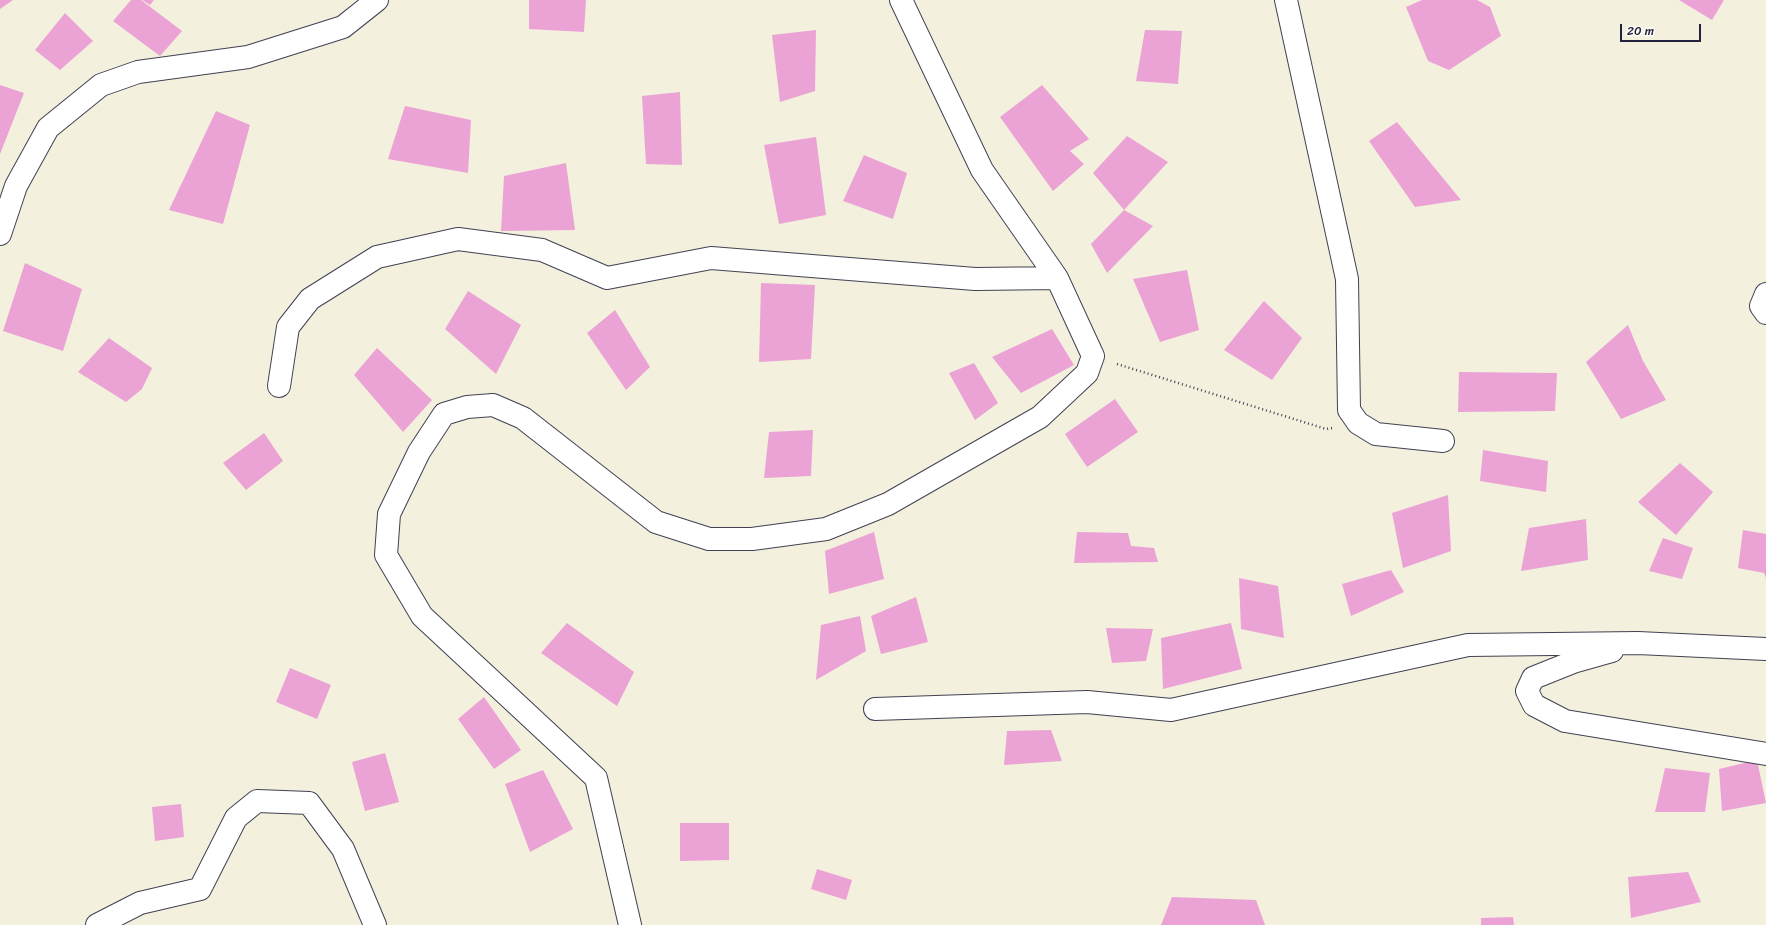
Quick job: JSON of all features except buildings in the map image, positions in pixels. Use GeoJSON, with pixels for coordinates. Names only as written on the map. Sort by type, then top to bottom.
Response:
{"type":"FeatureCollection","features":[{"type":"Feature","properties":{"kind":"street"},"geometry":{"type":"LineString","coordinates":[[0,234],[16,186],[48,128],[101,85],[138,72],[248,57],[343,27],[377,0]]}},
{"type":"Feature","properties":{"kind":"street"},"geometry":{"type":"LineString","coordinates":[[630,925],[596,778],[422,616],[386,554],[389,514],[419,452],[444,414],[467,408],[493,405],[523,418],[656,522],[709,539],[752,539],[826,528],[888,504],[1040,417],[1088,372],[1093,356],[1057,278],[982,170],[901,0]]}},
{"type":"Feature","properties":{"kind":"street"},"geometry":{"type":"LineString","coordinates":[[1286,0],[1347,279],[1349,410],[1358,423],[1376,434],[1443,441]]}},
{"type":"Feature","properties":{"kind":"street"},"geometry":{"type":"LineString","coordinates":[[279,386],[288,327],[310,299],[377,257],[458,238],[542,250],[607,278],[711,258],[975,279],[1057,278]]}},
{"type":"Feature","properties":{"kind":"street"},"geometry":{"type":"LineString","coordinates":[[1766,294],[1762,306],[1766,313]]}},
{"type":"Feature","properties":{"kind":"street"},"geometry":{"type":"LineString","coordinates":[[875,709],[1087,702],[1170,710],[1468,644],[1638,643],[1766,649]]}},
{"type":"Feature","properties":{"kind":"street"},"geometry":{"type":"LineString","coordinates":[[1638,643],[1573,662],[1533,678],[1527,691],[1534,705],[1565,721],[1766,754]]}},
{"type":"Feature","properties":{"kind":"street"},"geometry":{"type":"LineString","coordinates":[[97,925],[140,903],[200,889],[236,818],[257,801],[309,803],[343,849],[375,925]]}},
{"type":"Feature","properties":{"kind":"path"},"geometry":{"type":"LineString","coordinates":[[1093,356],[1326,429],[1358,423]]}}]}
